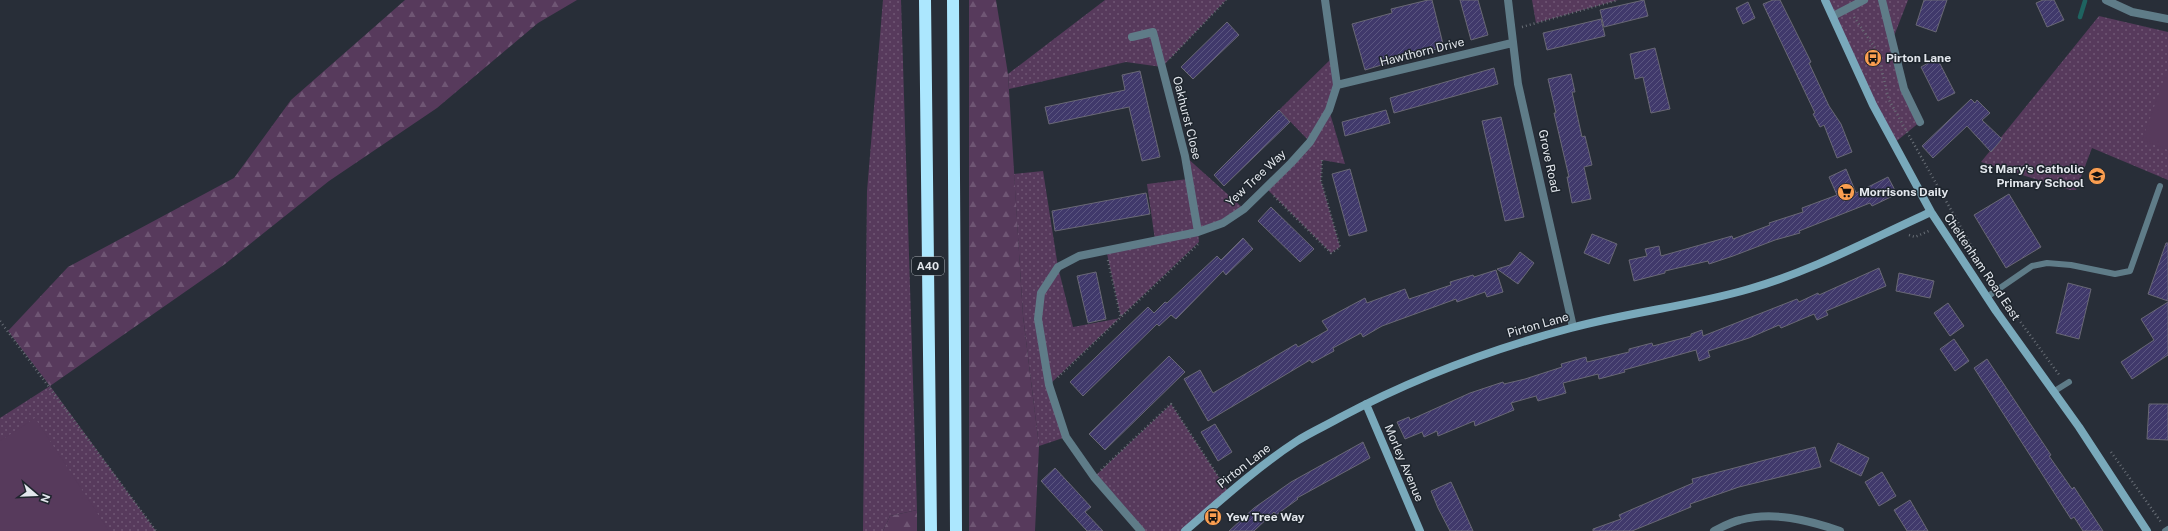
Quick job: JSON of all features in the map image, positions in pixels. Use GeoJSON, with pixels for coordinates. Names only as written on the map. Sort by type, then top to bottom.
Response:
{"type":"FeatureCollection","features":[{"type":"Feature","properties":{"kind":"highway","name":"A40"},"geometry":{"type":"LineString","coordinates":[[925,0],[931,531]]}},
{"type":"Feature","properties":{"kind":"highway","name":"A40"},"geometry":{"type":"LineString","coordinates":[[953,0],[956,531]]}},
{"type":"Feature","properties":{"kind":"street","name":"Yew Tree Way"},"geometry":{"type":"LineString","coordinates":[[1141,531],[1094,477],[1066,437],[1049,386],[1038,319],[1041,293],[1058,267],[1079,256],[1106,249],[1198,232],[1223,223],[1244,209],[1266,188],[1310,142],[1329,110],[1338,85],[1325,0]]}},
{"type":"Feature","properties":{"kind":"street","name":"Grove Road"},"geometry":{"type":"LineString","coordinates":[[1508,0],[1518,84],[1574,327]]}},
{"type":"Feature","properties":{"kind":"street","name":"Cheltenham Road East"},"geometry":{"type":"LineString","coordinates":[[1825,0],[1873,105],[1931,212],[1987,297],[2147,531]]}},
{"type":"Feature","properties":{"kind":"street"},"geometry":{"type":"LineString","coordinates":[[1833,16],[1864,0]]}},
{"type":"Feature","properties":{"kind":"street"},"geometry":{"type":"LineString","coordinates":[[1882,0],[1904,89],[1920,122]]}},
{"type":"Feature","properties":{"kind":"street"},"geometry":{"type":"LineString","coordinates":[[2106,0],[2132,12],[2168,19]]}},
{"type":"Feature","properties":{"kind":"street","name":"Oakhurst Close"},"geometry":{"type":"LineString","coordinates":[[1132,37],[1153,32],[1185,156],[1198,232]]}},
{"type":"Feature","properties":{"kind":"street","name":"Hawthorn Drive"},"geometry":{"type":"LineString","coordinates":[[1338,85],[1512,43]]}},
{"type":"Feature","properties":{"kind":"street","name":"Pirton Lane"},"geometry":{"type":"LineString","coordinates":[[1185,531],[1229,493],[1298,440],[1366,404],[1442,370],[1521,342],[1574,327],[1690,304],[1749,289],[1797,272],[1931,212]]}},
{"type":"Feature","properties":{"kind":"street","name":"Morley Avenue"},"geometry":{"type":"LineString","coordinates":[[1366,404],[1420,531]]}},
{"type":"Feature","properties":{"kind":"street"},"geometry":{"type":"LineString","coordinates":[[1714,531],[1739,520],[1770,515],[1812,522],[1840,531]]}},
{"type":"Feature","properties":{"kind":"lane"},"geometry":{"type":"LineString","coordinates":[[1987,297],[2032,266],[2047,264],[2071,265],[2115,274],[2130,271],[2160,186]]}},
{"type":"Feature","properties":{"kind":"lane"},"geometry":{"type":"LineString","coordinates":[[2053,392],[2067,384]]}},
{"type":"Feature","properties":{"kind":"path"},"geometry":{"type":"LineString","coordinates":[[1162,67],[1226,0]]}},
{"type":"Feature","properties":{"kind":"path"},"geometry":{"type":"LineString","coordinates":[[1511,29],[1618,0]]}},
{"type":"Feature","properties":{"kind":"path"},"geometry":{"type":"LineString","coordinates":[[1850,7],[1856,23],[1877,51],[1889,100],[1946,203],[1997,290],[2067,384]]}},
{"type":"Feature","properties":{"kind":"path"},"geometry":{"type":"LineString","coordinates":[[1266,188],[1331,253],[1340,247],[1321,181],[1322,160]]}},
{"type":"Feature","properties":{"kind":"path"},"geometry":{"type":"LineString","coordinates":[[1049,386],[1199,242],[1198,232]]}},
{"type":"Feature","properties":{"kind":"path"},"geometry":{"type":"LineString","coordinates":[[1106,249],[1121,318]]}},
{"type":"Feature","properties":{"kind":"path"},"geometry":{"type":"LineString","coordinates":[[0,321],[156,531]]}},
{"type":"Feature","properties":{"kind":"path"},"geometry":{"type":"LineString","coordinates":[[1094,477],[1171,404],[1229,493]]}},
{"type":"Feature","properties":{"kind":"path"},"geometry":{"type":"LineString","coordinates":[[2108,447],[2167,530]]}},
{"type":"Feature","properties":{"kind":"green space"},"geometry":{"type":"Polygon","coordinates":[[[405,0],[577,0],[538,23],[437,108],[329,181],[225,264],[50,386],[8,331],[68,267],[234,178],[291,100],[405,0]]]}},
{"type":"Feature","properties":{"kind":"green space"},"geometry":{"type":"Polygon","coordinates":[[[883,0],[901,0],[917,510],[890,516],[883,531],[863,531],[867,191],[883,0]]]}},
{"type":"Feature","properties":{"kind":"green space"},"geometry":{"type":"Polygon","coordinates":[[[969,0],[996,0],[1008,74],[1023,316],[1039,446],[1035,531],[969,531],[969,0]]]}},
{"type":"Feature","properties":{"kind":"green space"},"geometry":{"type":"Polygon","coordinates":[[[1105,0],[1226,0],[1162,67],[1126,62],[1009,89],[1008,74],[1105,0]]]}},
{"type":"Feature","properties":{"kind":"green space"},"geometry":{"type":"Polygon","coordinates":[[[1532,0],[1618,0],[1536,23],[1532,0]]]}},
{"type":"Feature","properties":{"kind":"green space"},"geometry":{"type":"Polygon","coordinates":[[[1825,0],[1908,0],[1892,41],[1904,89],[1920,122],[1893,144],[1825,0]]]}},
{"type":"Feature","properties":{"kind":"green space","name":"St Mary's Catholic Primary School"},"geometry":{"type":"Polygon","coordinates":[[[2099,16],[2168,32],[2168,180],[2092,148],[2076,190],[2070,190],[1981,162],[2099,16]]]}},
{"type":"Feature","properties":{"kind":"green space"},"geometry":{"type":"Polygon","coordinates":[[[1334,56],[1337,85],[1329,110],[1345,164],[1322,160],[1321,181],[1340,247],[1331,253],[1266,188],[1310,142],[1279,110],[1334,56]]]}},
{"type":"Feature","properties":{"kind":"green space"},"geometry":{"type":"Polygon","coordinates":[[[2168,69],[2168,150],[2142,140],[2168,69]]]}},
{"type":"Feature","properties":{"kind":"green space"},"geometry":{"type":"Polygon","coordinates":[[[1185,156],[1244,209],[1198,232],[1199,242],[1121,317],[1106,249],[1155,240],[1147,184],[1188,179],[1185,156]]]}},
{"type":"Feature","properties":{"kind":"green space"},"geometry":{"type":"Polygon","coordinates":[[[1043,171],[1058,267],[1073,327],[1119,318],[1049,385],[1066,437],[1039,446],[1023,316],[1014,174],[1043,171]]]}},
{"type":"Feature","properties":{"kind":"green space"},"geometry":{"type":"Polygon","coordinates":[[[50,386],[156,531],[0,531],[0,418],[50,386]]]}},
{"type":"Feature","properties":{"kind":"green space"},"geometry":{"type":"Polygon","coordinates":[[[1171,404],[1229,493],[1185,531],[1141,531],[1094,477],[1171,404]]]}},
{"type":"Feature","properties":{"kind":"green space"},"geometry":{"type":"Polygon","coordinates":[[[35,418],[109,531],[0,531],[0,441],[35,418]]]}},
{"type":"Feature","properties":{"kind":"green space"},"geometry":{"type":"Polygon","coordinates":[[[917,510],[917,531],[883,531],[890,516],[917,510]]]}},
{"type":"Feature","properties":{"kind":"building"},"geometry":{"type":"Polygon","coordinates":[[[1432,0],[1444,48],[1431,50],[1365,70],[1352,24],[1392,13],[1391,9],[1432,0]]]}},
{"type":"Feature","properties":{"kind":"building"},"geometry":{"type":"Polygon","coordinates":[[[1460,0],[1478,0],[1488,35],[1471,40],[1460,0]]]}},
{"type":"Feature","properties":{"kind":"building"},"geometry":{"type":"Polygon","coordinates":[[[1644,0],[1648,16],[1604,27],[1600,10],[1644,0]]]}},
{"type":"Feature","properties":{"kind":"building"},"geometry":{"type":"Polygon","coordinates":[[[1773,0],[1780,0],[1811,62],[1809,63],[1829,106],[1841,124],[1852,152],[1837,158],[1824,125],[1820,127],[1813,114],[1815,113],[1763,4],[1773,0]]]}},
{"type":"Feature","properties":{"kind":"building"},"geometry":{"type":"Polygon","coordinates":[[[1924,0],[1947,0],[1936,32],[1916,25],[1924,0]]]}},
{"type":"Feature","properties":{"kind":"building"},"geometry":{"type":"Polygon","coordinates":[[[2043,0],[2054,0],[2064,20],[2047,27],[2036,3],[2043,0]]]}},
{"type":"Feature","properties":{"kind":"building"},"geometry":{"type":"Polygon","coordinates":[[[1748,2],[1755,18],[1743,24],[1736,8],[1748,2]]]}},
{"type":"Feature","properties":{"kind":"building"},"geometry":{"type":"Polygon","coordinates":[[[1601,19],[1605,36],[1547,50],[1543,33],[1601,19]]]}},
{"type":"Feature","properties":{"kind":"building"},"geometry":{"type":"Polygon","coordinates":[[[1227,22],[1239,35],[1193,79],[1181,67],[1227,22]]]}},
{"type":"Feature","properties":{"kind":"building"},"geometry":{"type":"Polygon","coordinates":[[[1655,48],[1670,109],[1651,113],[1643,77],[1635,79],[1630,54],[1655,48]]]}},
{"type":"Feature","properties":{"kind":"building"},"geometry":{"type":"Polygon","coordinates":[[[1937,58],[1955,93],[1938,101],[1921,67],[1937,58]]]}},
{"type":"Feature","properties":{"kind":"building"},"geometry":{"type":"Polygon","coordinates":[[[1494,68],[1498,84],[1394,113],[1390,98],[1494,68]]]}},
{"type":"Feature","properties":{"kind":"building"},"geometry":{"type":"Polygon","coordinates":[[[1140,71],[1160,157],[1142,161],[1129,107],[1049,124],[1045,107],[1125,90],[1122,75],[1140,71]]]}},
{"type":"Feature","properties":{"kind":"building"},"geometry":{"type":"Polygon","coordinates":[[[1571,74],[1575,92],[1572,92],[1582,137],[1585,136],[1592,165],[1584,167],[1591,199],[1572,203],[1567,177],[1569,177],[1554,113],[1556,113],[1548,79],[1571,74]]]}},
{"type":"Feature","properties":{"kind":"building"},"geometry":{"type":"Polygon","coordinates":[[[1971,99],[1975,103],[1977,100],[1990,113],[1982,120],[2002,139],[1991,152],[1967,126],[1933,158],[1922,146],[1971,99]]]}},
{"type":"Feature","properties":{"kind":"building"},"geometry":{"type":"Polygon","coordinates":[[[1279,110],[1290,122],[1224,186],[1214,175],[1279,110]]]}},
{"type":"Feature","properties":{"kind":"building"},"geometry":{"type":"Polygon","coordinates":[[[1386,110],[1390,123],[1345,136],[1342,122],[1386,110]]]}},
{"type":"Feature","properties":{"kind":"building"},"geometry":{"type":"Polygon","coordinates":[[[1501,117],[1524,217],[1505,221],[1482,121],[1501,117]]]}},
{"type":"Feature","properties":{"kind":"building"},"geometry":{"type":"Polygon","coordinates":[[[1350,169],[1367,231],[1349,236],[1332,174],[1350,169]]]}},
{"type":"Feature","properties":{"kind":"building"},"geometry":{"type":"Polygon","coordinates":[[[1846,169],[1856,193],[1888,177],[1897,194],[1872,206],[1870,203],[1799,231],[1800,233],[1775,240],[1709,264],[1708,261],[1665,271],[1665,273],[1634,281],[1629,260],[1647,256],[1645,249],[1659,246],[1661,256],[1732,236],[1733,239],[1770,225],[1769,223],[1803,212],[1802,208],[1837,195],[1829,177],[1846,169]]]}},
{"type":"Feature","properties":{"kind":"building"},"geometry":{"type":"Polygon","coordinates":[[[1146,193],[1150,214],[1055,231],[1052,211],[1146,193]]]}},
{"type":"Feature","properties":{"kind":"building"},"geometry":{"type":"Polygon","coordinates":[[[2009,194],[2041,247],[2006,268],[1974,215],[2009,194]]]}},
{"type":"Feature","properties":{"kind":"building"},"geometry":{"type":"Polygon","coordinates":[[[1271,207],[1314,249],[1300,262],[1258,221],[1271,207]]]}},
{"type":"Feature","properties":{"kind":"building"},"geometry":{"type":"Polygon","coordinates":[[[1592,234],[1617,244],[1609,264],[1584,253],[1592,234]]]}},
{"type":"Feature","properties":{"kind":"building"},"geometry":{"type":"Polygon","coordinates":[[[1243,238],[1253,249],[1226,275],[1223,271],[1176,319],[1171,315],[1159,326],[1157,324],[1083,396],[1070,382],[1148,307],[1154,313],[1165,302],[1167,303],[1217,256],[1221,260],[1243,238]]]}},
{"type":"Feature","properties":{"kind":"building"},"geometry":{"type":"Polygon","coordinates":[[[2166,243],[2168,243],[2168,301],[2148,294],[2166,243]]]}},
{"type":"Feature","properties":{"kind":"building"},"geometry":{"type":"Polygon","coordinates":[[[1520,252],[1534,263],[1518,284],[1497,269],[1510,265],[1520,252]]]}},
{"type":"Feature","properties":{"kind":"building"},"geometry":{"type":"Polygon","coordinates":[[[1879,268],[1886,286],[1826,311],[1828,315],[1817,320],[1814,314],[1781,328],[1779,325],[1749,338],[1708,351],[1710,357],[1699,361],[1696,350],[1624,370],[1625,372],[1599,379],[1598,374],[1563,383],[1566,393],[1538,401],[1536,396],[1511,403],[1514,410],[1475,426],[1474,421],[1438,436],[1437,431],[1424,437],[1422,432],[1405,439],[1397,422],[1409,417],[1410,420],[1470,393],[1503,382],[1504,384],[1525,379],[1562,367],[1561,364],[1586,357],[1587,362],[1629,352],[1629,349],[1652,343],[1653,346],[1691,336],[1691,334],[1702,330],[1703,336],[1797,299],[1799,302],[1818,293],[1819,295],[1879,268]]]}},
{"type":"Feature","properties":{"kind":"building"},"geometry":{"type":"Polygon","coordinates":[[[1496,270],[1503,292],[1487,297],[1485,292],[1457,302],[1456,299],[1382,326],[1363,337],[1361,333],[1333,348],[1334,351],[1312,363],[1310,360],[1208,421],[1184,379],[1200,370],[1213,393],[1296,344],[1298,347],[1328,330],[1322,321],[1365,298],[1367,303],[1405,289],[1409,299],[1451,285],[1450,282],[1473,275],[1474,277],[1496,270]]]}},
{"type":"Feature","properties":{"kind":"building"},"geometry":{"type":"Polygon","coordinates":[[[1096,272],[1106,319],[1088,323],[1077,276],[1096,272]]]}},
{"type":"Feature","properties":{"kind":"building"},"geometry":{"type":"Polygon","coordinates":[[[1899,273],[1934,281],[1930,298],[1896,291],[1899,273]]]}},
{"type":"Feature","properties":{"kind":"building"},"geometry":{"type":"Polygon","coordinates":[[[2068,283],[2091,289],[2079,339],[2056,333],[2068,283]]]}},
{"type":"Feature","properties":{"kind":"building"},"geometry":{"type":"Polygon","coordinates":[[[2168,302],[2168,355],[2132,379],[2121,362],[2154,340],[2141,319],[2168,302]]]}},
{"type":"Feature","properties":{"kind":"building"},"geometry":{"type":"Polygon","coordinates":[[[1948,303],[1964,326],[1950,336],[1934,313],[1948,303]]]}},
{"type":"Feature","properties":{"kind":"building"},"geometry":{"type":"Polygon","coordinates":[[[1954,339],[1969,361],[1955,371],[1940,349],[1954,339]]]}},
{"type":"Feature","properties":{"kind":"building"},"geometry":{"type":"Polygon","coordinates":[[[1169,356],[1185,372],[1105,450],[1089,434],[1169,356]]]}},
{"type":"Feature","properties":{"kind":"building"},"geometry":{"type":"Polygon","coordinates":[[[1987,359],[2051,455],[2049,456],[2072,489],[2074,487],[2103,531],[2083,531],[2074,517],[2071,519],[1974,368],[1987,359]]]}},
{"type":"Feature","properties":{"kind":"building"},"geometry":{"type":"Polygon","coordinates":[[[2149,404],[2168,404],[2168,440],[2147,439],[2149,404]]]}},
{"type":"Feature","properties":{"kind":"building"},"geometry":{"type":"Polygon","coordinates":[[[1215,424],[1232,452],[1218,461],[1201,432],[1215,424]]]}},
{"type":"Feature","properties":{"kind":"building"},"geometry":{"type":"Polygon","coordinates":[[[1363,442],[1370,458],[1297,498],[1298,499],[1276,515],[1274,512],[1254,531],[1229,531],[1254,508],[1291,482],[1363,442]]]}},
{"type":"Feature","properties":{"kind":"building"},"geometry":{"type":"Polygon","coordinates":[[[1838,443],[1869,458],[1861,476],[1830,461],[1838,443]]]}},
{"type":"Feature","properties":{"kind":"building"},"geometry":{"type":"Polygon","coordinates":[[[1815,447],[1821,467],[1739,487],[1690,504],[1691,507],[1632,531],[1593,531],[1593,529],[1621,519],[1619,515],[1693,483],[1692,479],[1815,447]]]}},
{"type":"Feature","properties":{"kind":"building"},"geometry":{"type":"Polygon","coordinates":[[[1055,468],[1091,507],[1085,512],[1103,531],[1087,531],[1041,481],[1055,468]]]}},
{"type":"Feature","properties":{"kind":"building"},"geometry":{"type":"Polygon","coordinates":[[[1882,472],[1896,496],[1879,506],[1865,482],[1882,472]]]}},
{"type":"Feature","properties":{"kind":"building"},"geometry":{"type":"Polygon","coordinates":[[[1451,482],[1473,531],[1450,531],[1438,508],[1431,491],[1451,482]]]}},
{"type":"Feature","properties":{"kind":"building"},"geometry":{"type":"Polygon","coordinates":[[[1910,500],[1928,531],[1907,531],[1894,510],[1910,500]]]}},
{"type":"Feature","properties":{"kind":"waterway"},"geometry":{"type":"LineString","coordinates":[[2080,17],[2085,1]]}},
{"type":"Feature","properties":{"kind":"place","name":"Pirton Lane"},"geometry":{"type":"Point","coordinates":[1873,58]}},
{"type":"Feature","properties":{"kind":"place","name":"St Mary's Catholic Primary School"},"geometry":{"type":"Point","coordinates":[2097,176]}},
{"type":"Feature","properties":{"kind":"place","name":"Morrisons Daily"},"geometry":{"type":"Point","coordinates":[1846,192]}},
{"type":"Feature","properties":{"kind":"place","name":"Yew Tree Way"},"geometry":{"type":"Point","coordinates":[1213,517]}}]}
